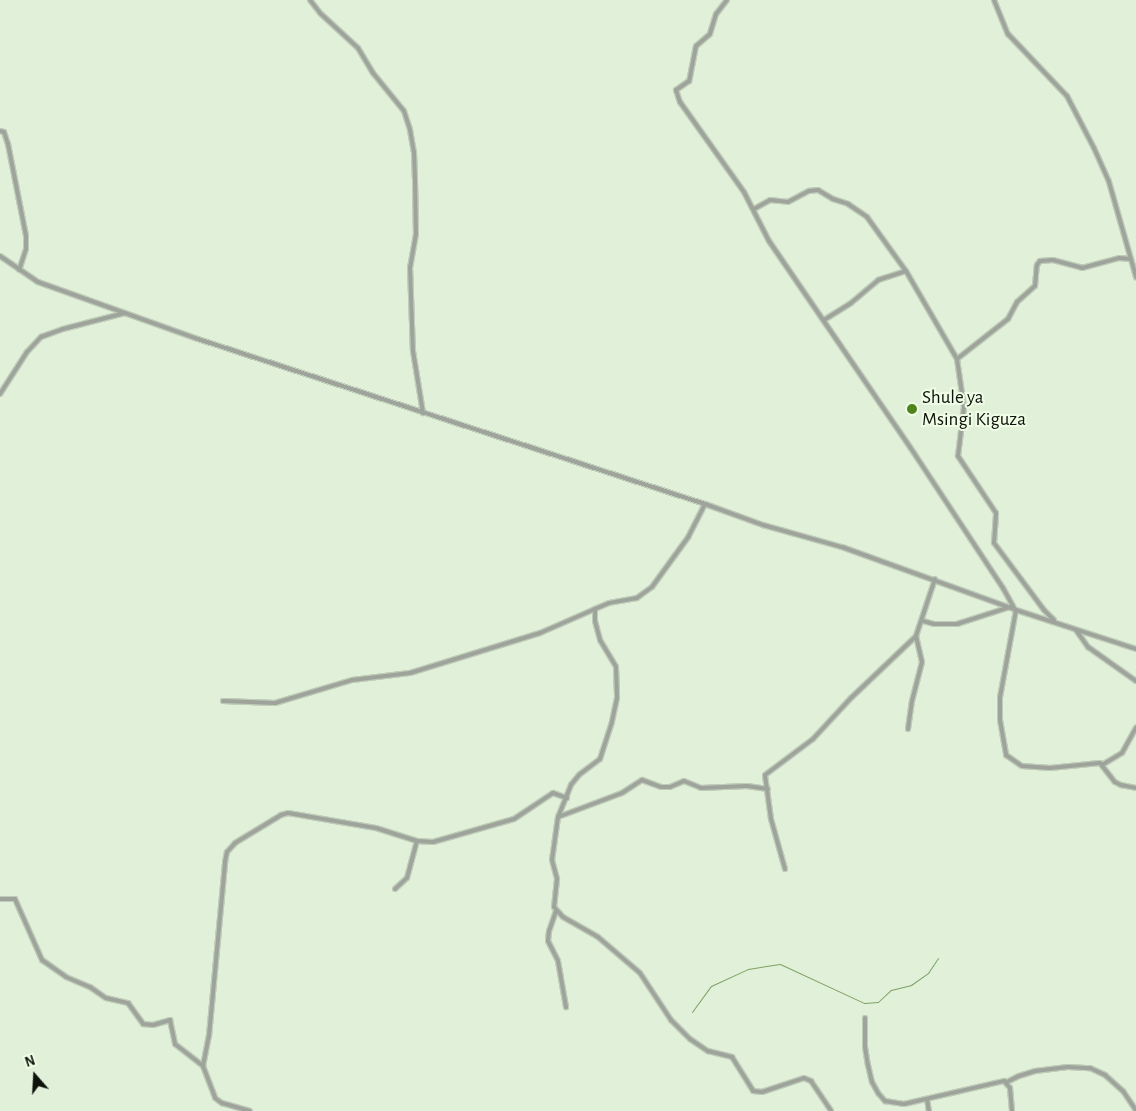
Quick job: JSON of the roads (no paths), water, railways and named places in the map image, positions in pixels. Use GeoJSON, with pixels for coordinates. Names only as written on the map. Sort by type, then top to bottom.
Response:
{"type":"FeatureCollection","features":[{"type":"Feature","properties":{"kind":"street"},"geometry":{"type":"LineString","coordinates":[[310,0],[320,13],[358,48],[373,73],[404,111],[410,130],[414,152],[416,234],[410,267],[412,341],[414,365],[423,413]]}},
{"type":"Feature","properties":{"kind":"street"},"geometry":{"type":"LineString","coordinates":[[720,0],[721,6]]}},
{"type":"Feature","properties":{"kind":"street"},"geometry":{"type":"LineString","coordinates":[[727,0],[716,14],[713,30],[696,46],[689,81],[677,87],[676,92],[682,106],[754,208],[769,241],[1003,588],[1013,608],[1000,697],[1000,720],[1006,755],[1022,766],[1050,768],[1098,762],[1115,782],[1136,788]]}},
{"type":"Feature","properties":{"kind":"street"},"geometry":{"type":"LineString","coordinates":[[994,0],[1003,24],[1013,40],[1067,96],[1109,182],[1136,277]]}},
{"type":"Feature","properties":{"kind":"street"},"geometry":{"type":"LineString","coordinates":[[0,131],[4,132],[8,144],[26,236],[26,249],[19,270]]}},
{"type":"Feature","properties":{"kind":"street"},"geometry":{"type":"LineString","coordinates":[[754,208],[770,200],[788,202],[809,190],[818,190],[833,199],[848,204],[867,217],[906,271],[957,359],[964,407],[958,456],[996,513],[994,543],[1044,610],[1056,622]]}},
{"type":"Feature","properties":{"kind":"street"},"geometry":{"type":"LineString","coordinates":[[0,256],[38,282],[279,367],[705,504],[762,525],[842,547],[1076,630],[1136,649]]}},
{"type":"Feature","properties":{"kind":"street"},"geometry":{"type":"LineString","coordinates":[[957,359],[1008,318],[1017,302],[1035,286],[1037,265],[1040,261],[1053,260],[1082,268],[1119,258],[1132,259]]}},
{"type":"Feature","properties":{"kind":"street"},"geometry":{"type":"LineString","coordinates":[[824,320],[851,303],[878,280],[906,271]]}},
{"type":"Feature","properties":{"kind":"street"},"geometry":{"type":"LineString","coordinates":[[0,394],[27,352],[41,337],[54,331],[125,313]]}},
{"type":"Feature","properties":{"kind":"street"},"geometry":{"type":"LineString","coordinates":[[223,701],[276,703],[352,680],[410,673],[540,633],[609,603],[637,598],[652,587],[689,536],[705,504]]}},
{"type":"Feature","properties":{"kind":"street"},"geometry":{"type":"LineString","coordinates":[[785,868],[772,819],[765,775],[813,739],[851,698],[916,636],[934,579]]}},
{"type":"Feature","properties":{"kind":"street"},"geometry":{"type":"LineString","coordinates":[[922,621],[934,624],[957,624],[1013,608]]}},
{"type":"Feature","properties":{"kind":"street"},"geometry":{"type":"LineString","coordinates":[[566,1007],[558,961],[548,941],[548,931],[556,911],[554,904],[557,875],[552,860],[558,818],[571,785],[579,775],[600,758],[612,722],[617,698],[616,666],[600,640],[595,620],[595,609]]}},
{"type":"Feature","properties":{"kind":"street"},"geometry":{"type":"LineString","coordinates":[[1076,630],[1088,647],[1136,681]]}},
{"type":"Feature","properties":{"kind":"street"},"geometry":{"type":"LineString","coordinates":[[908,730],[912,700],[922,662],[916,636]]}},
{"type":"Feature","properties":{"kind":"street"},"geometry":{"type":"LineString","coordinates":[[1102,765],[1122,753],[1136,728]]}},
{"type":"Feature","properties":{"kind":"street"},"geometry":{"type":"LineString","coordinates":[[558,818],[622,794],[642,780],[661,787],[670,787],[684,781],[702,788],[747,786],[768,789]]}},
{"type":"Feature","properties":{"kind":"street"},"geometry":{"type":"LineString","coordinates":[[203,1066],[209,1036],[225,862],[230,847],[281,815],[288,813],[376,828],[417,841],[446,839],[514,819],[553,793],[567,798]]}},
{"type":"Feature","properties":{"kind":"street"},"geometry":{"type":"LineString","coordinates":[[395,889],[407,878],[417,841]]}},
{"type":"Feature","properties":{"kind":"street"},"geometry":{"type":"LineString","coordinates":[[0,899],[15,899],[42,960],[66,977],[90,987],[106,998],[128,1003],[143,1024],[148,1025],[170,1020],[177,1048],[195,1058],[203,1066],[215,1098],[237,1109],[250,1111]]}},
{"type":"Feature","properties":{"kind":"street"},"geometry":{"type":"LineString","coordinates":[[556,911],[591,932],[636,968],[649,984],[671,1020],[690,1039],[708,1051],[732,1056],[753,1091],[762,1092],[804,1078],[811,1082],[831,1111]]}},
{"type":"Feature","properties":{"kind":"street"},"geometry":{"type":"LineString","coordinates":[[865,1018],[864,1047],[872,1082],[885,1101],[896,1104],[927,1099],[998,1081],[1007,1082],[1035,1071],[1068,1067],[1090,1068],[1105,1075],[1123,1091],[1136,1110]]}},
{"type":"Feature","properties":{"kind":"street"},"geometry":{"type":"LineString","coordinates":[[1007,1082],[1010,1088],[1012,1111]]}},
{"type":"Feature","properties":{"kind":"street"},"geometry":{"type":"LineString","coordinates":[[927,1099],[929,1111]]}},
{"type":"Feature","properties":{"kind":"waterway"},"geometry":{"type":"LineString","coordinates":[[692,1012],[711,986],[748,969],[780,964],[864,1003],[878,1002],[891,990],[911,985],[928,973],[938,958]]}},
{"type":"Feature","properties":{"kind":"place","name":"Shule ya Msingi Kiguza"},"geometry":{"type":"Point","coordinates":[912,409]}}]}
